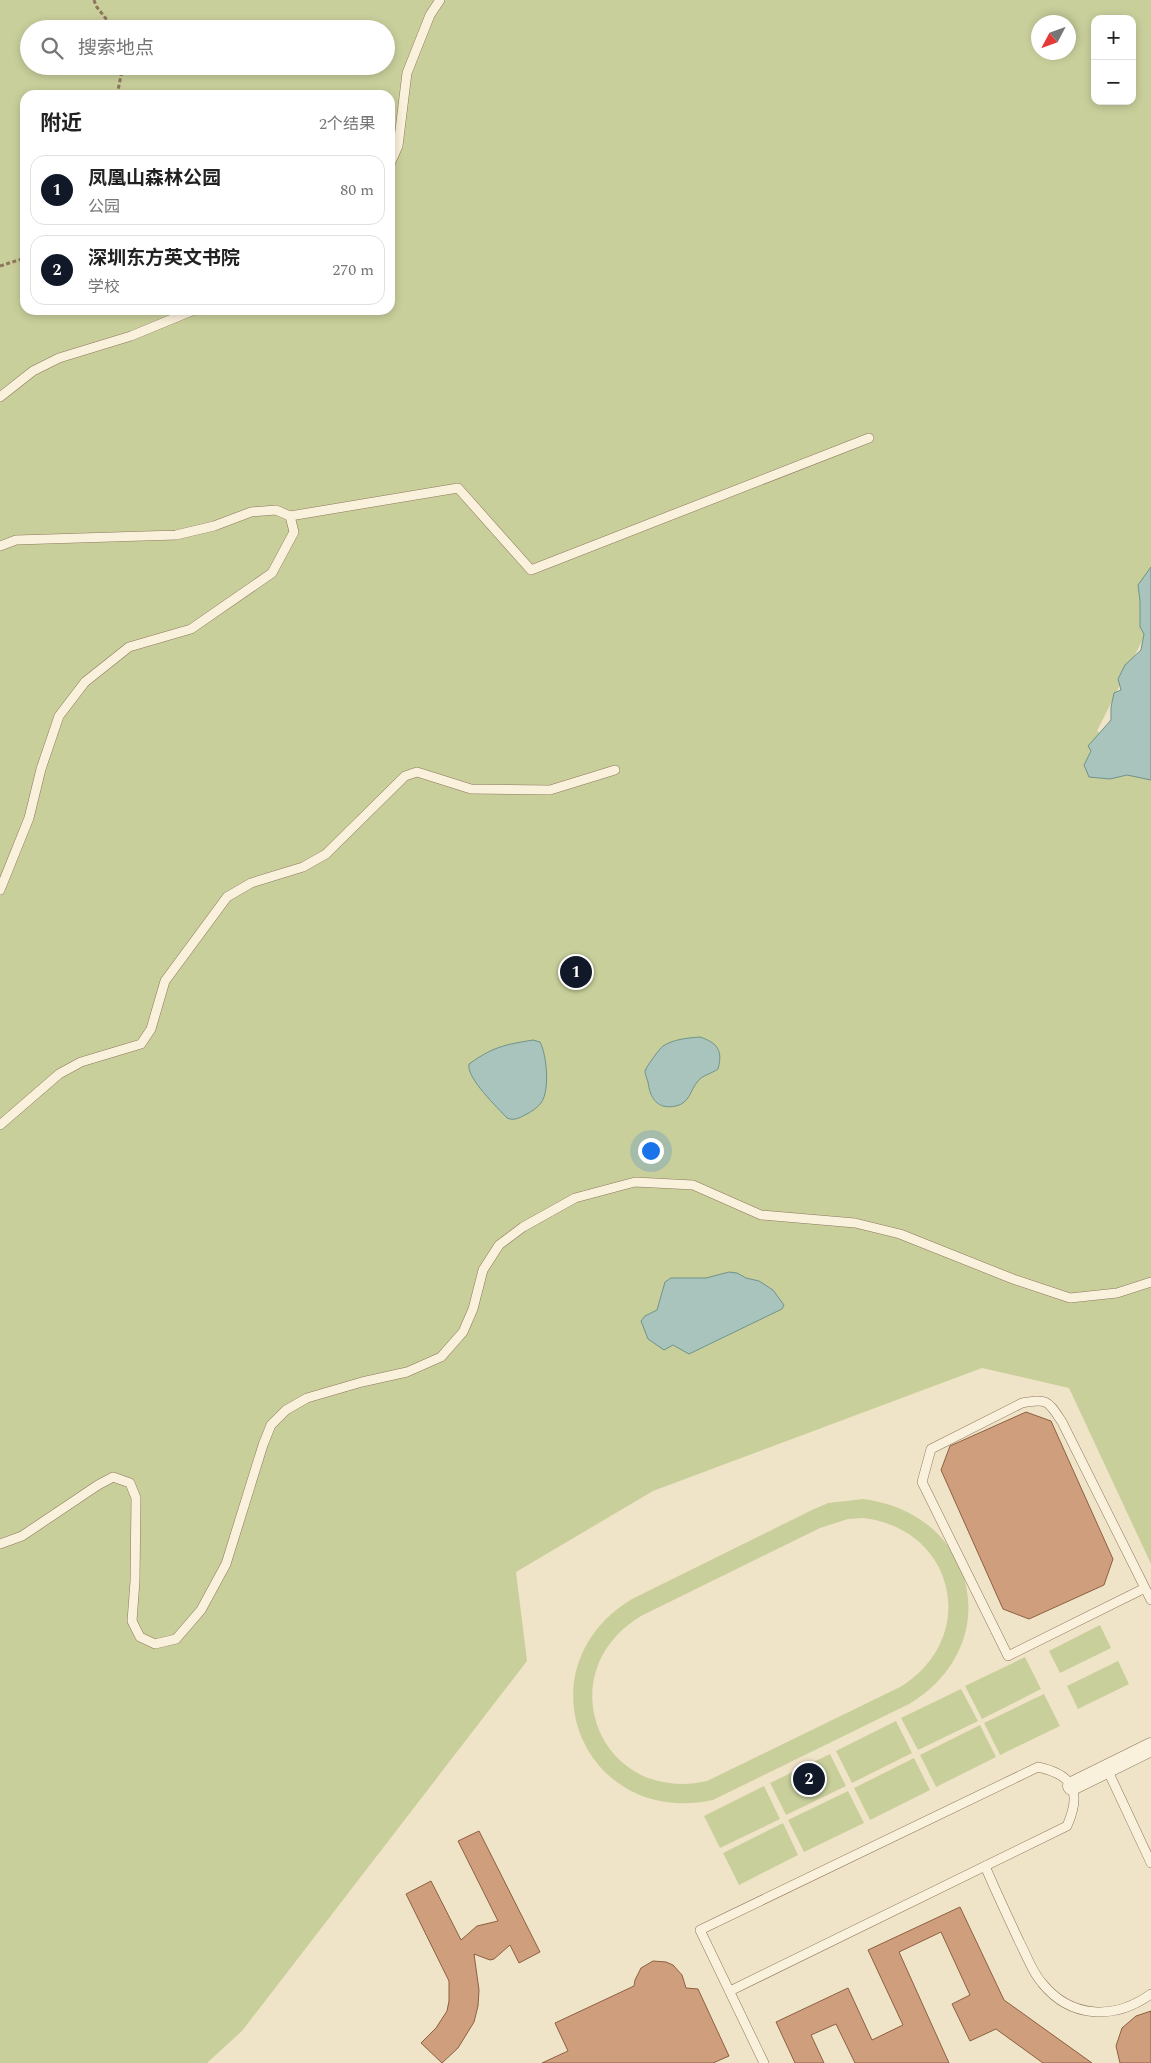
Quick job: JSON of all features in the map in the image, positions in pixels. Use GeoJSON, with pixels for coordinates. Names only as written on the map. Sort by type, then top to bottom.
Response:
{"type":"FeatureCollection","features":[{"type":"Feature","properties":{"kind":"street"},"geometry":{"type":"LineString","coordinates":[[1072,1786],[1151,1747]]}},
{"type":"Feature","properties":{"kind":"lane"},"geometry":{"type":"LineString","coordinates":[[395,153],[398,146],[407,73],[430,15],[440,0]]}},
{"type":"Feature","properties":{"kind":"lane"},"geometry":{"type":"LineString","coordinates":[[0,397],[33,371],[59,358],[131,336],[182,315]]}},
{"type":"Feature","properties":{"kind":"lane"},"geometry":{"type":"LineString","coordinates":[[0,546],[16,540],[176,535],[214,526],[251,512],[276,510],[290,516],[458,488],[531,570],[869,438]]}},
{"type":"Feature","properties":{"kind":"lane"},"geometry":{"type":"LineString","coordinates":[[0,890],[29,818],[41,769],[59,716],[80,688],[129,647],[191,629],[272,573],[294,532],[290,516]]}},
{"type":"Feature","properties":{"kind":"lane"},"geometry":{"type":"LineString","coordinates":[[0,1125],[59,1074],[81,1062],[141,1044],[151,1030],[165,981],[227,897],[251,883],[303,868],[326,854],[405,776],[417,772],[470,789],[550,790],[615,770]]}},
{"type":"Feature","properties":{"kind":"lane"},"geometry":{"type":"LineString","coordinates":[[0,1544],[22,1536],[113,1477],[130,1483],[136,1498],[135,1582],[132,1621],[140,1637],[156,1644],[176,1639],[201,1610],[226,1564],[263,1445],[271,1425],[286,1410],[307,1398],[362,1382],[407,1372],[441,1357],[463,1332],[473,1309],[483,1270],[499,1245],[523,1227],[575,1198],[635,1182],[693,1185],[761,1215],[854,1223],[900,1234],[1013,1279],[1070,1298],[1117,1293],[1151,1282]]}},
{"type":"Feature","properties":{"kind":"lane"},"geometry":{"type":"LineString","coordinates":[[1145,1588],[1008,1656],[922,1482],[932,1449],[1022,1403],[1039,1400],[1051,1404],[1062,1422],[1145,1588],[1151,1600]]}},
{"type":"Feature","properties":{"kind":"lane"},"geometry":{"type":"LineString","coordinates":[[730,1991],[1067,1826],[1073,1813],[1075,1800],[1072,1786],[1060,1774],[1038,1767],[700,1930],[764,2063]]}},
{"type":"Feature","properties":{"kind":"lane"},"geometry":{"type":"LineString","coordinates":[[1107,1769],[1151,1863]]}},
{"type":"Feature","properties":{"kind":"lane"},"geometry":{"type":"LineString","coordinates":[[984,1866],[1035,1974],[1049,1991],[1073,2007],[1091,2012],[1122,2010],[1140,2002],[1151,1994]]}},
{"type":"Feature","properties":{"kind":"path"},"geometry":{"type":"LineString","coordinates":[[94,0],[96,6],[107,20]]}},
{"type":"Feature","properties":{"kind":"path"},"geometry":{"type":"LineString","coordinates":[[118,90],[120,75]]}},
{"type":"Feature","properties":{"kind":"path"},"geometry":{"type":"LineString","coordinates":[[0,266],[20,260]]}},
{"type":"Feature","properties":{"kind":"green space"},"geometry":{"type":"Polygon","coordinates":[[[0,0],[1151,0],[1151,623],[1097,731],[1136,761],[1151,756],[1151,1564],[1069,1388],[982,1368],[653,1491],[516,1572],[527,1661],[242,2031],[207,2063],[0,2063],[0,0]]]}},
{"type":"Feature","properties":{"kind":"green space"},"geometry":{"type":"Polygon","coordinates":[[[863,1499],[902,1509],[932,1529],[954,1554],[966,1585],[968,1617],[960,1649],[940,1679],[909,1704],[713,1800],[668,1802],[629,1790],[600,1767],[581,1736],[573,1700],[578,1663],[597,1629],[632,1599],[828,1503],[863,1499]],[[863,1518],[848,1519],[820,1528],[641,1616],[612,1640],[597,1669],[592,1700],[599,1729],[614,1754],[638,1773],[670,1783],[707,1781],[900,1687],[925,1666],[941,1641],[948,1615],[946,1588],[937,1563],[919,1542],[895,1526],[863,1518]]]}},
{"type":"Feature","properties":{"kind":"green space"},"geometry":{"type":"Polygon","coordinates":[[[1100,1625],[1111,1648],[1060,1673],[1049,1651],[1100,1625]]]}},
{"type":"Feature","properties":{"kind":"green space"},"geometry":{"type":"Polygon","coordinates":[[[1025,1657],[1041,1689],[982,1719],[965,1686],[1025,1657]]]}},
{"type":"Feature","properties":{"kind":"green space"},"geometry":{"type":"Polygon","coordinates":[[[1118,1661],[1129,1684],[1078,1709],[1067,1686],[1118,1661]]]}},
{"type":"Feature","properties":{"kind":"green space"},"geometry":{"type":"Polygon","coordinates":[[[961,1689],[978,1721],[918,1750],[901,1718],[961,1689]]]}},
{"type":"Feature","properties":{"kind":"green space"},"geometry":{"type":"Polygon","coordinates":[[[1044,1694],[1060,1726],[1000,1755],[984,1723],[1044,1694]]]}},
{"type":"Feature","properties":{"kind":"green space"},"geometry":{"type":"Polygon","coordinates":[[[896,1721],[912,1753],[852,1783],[836,1751],[896,1721]]]}},
{"type":"Feature","properties":{"kind":"green space"},"geometry":{"type":"Polygon","coordinates":[[[980,1725],[996,1757],[936,1787],[920,1755],[980,1725]]]}},
{"type":"Feature","properties":{"kind":"green space"},"geometry":{"type":"Polygon","coordinates":[[[830,1754],[846,1786],[786,1815],[770,1783],[830,1754]]]}},
{"type":"Feature","properties":{"kind":"green space"},"geometry":{"type":"Polygon","coordinates":[[[914,1758],[930,1790],[870,1820],[854,1788],[914,1758]]]}},
{"type":"Feature","properties":{"kind":"green space"},"geometry":{"type":"Polygon","coordinates":[[[764,1786],[780,1819],[720,1848],[704,1816],[764,1786]]]}},
{"type":"Feature","properties":{"kind":"green space"},"geometry":{"type":"Polygon","coordinates":[[[848,1791],[864,1823],[804,1852],[788,1820],[848,1791]]]}},
{"type":"Feature","properties":{"kind":"green space"},"geometry":{"type":"Polygon","coordinates":[[[783,1823],[798,1855],[739,1885],[723,1853],[783,1823]]]}},
{"type":"Feature","properties":{"kind":"water"},"geometry":{"type":"Polygon","coordinates":[[[1151,567],[1151,780],[1127,775],[1110,779],[1089,777],[1084,765],[1091,751],[1088,746],[1111,720],[1114,693],[1121,690],[1118,679],[1125,665],[1141,650],[1144,634],[1140,627],[1138,585],[1151,567]]]}},
{"type":"Feature","properties":{"kind":"water"},"geometry":{"type":"Polygon","coordinates":[[[700,1037],[718,1048],[720,1057],[718,1069],[700,1079],[687,1099],[681,1104],[669,1107],[659,1104],[651,1093],[645,1072],[648,1066],[661,1047],[681,1039],[700,1037]]]}},
{"type":"Feature","properties":{"kind":"water"},"geometry":{"type":"Polygon","coordinates":[[[533,1040],[540,1042],[544,1055],[546,1090],[544,1097],[541,1103],[529,1113],[516,1119],[510,1119],[477,1085],[469,1070],[469,1064],[499,1048],[533,1040]]]}},
{"type":"Feature","properties":{"kind":"water"},"geometry":{"type":"Polygon","coordinates":[[[729,1272],[759,1281],[773,1290],[784,1305],[782,1309],[689,1354],[673,1345],[664,1350],[648,1339],[641,1321],[645,1316],[657,1310],[665,1282],[671,1278],[706,1278],[729,1272]]]}},
{"type":"Feature","properties":{"kind":"building"},"geometry":{"type":"Polygon","coordinates":[[[1026,1412],[1051,1421],[1113,1559],[1104,1585],[1029,1619],[1003,1609],[941,1470],[950,1446],[1026,1412]]]}},
{"type":"Feature","properties":{"kind":"building"},"geometry":{"type":"Polygon","coordinates":[[[479,1831],[540,1952],[519,1963],[510,1945],[494,1959],[490,1960],[474,1954],[479,1990],[474,2022],[458,2048],[442,2063],[421,2043],[436,2028],[447,2011],[449,1981],[406,1894],[431,1881],[461,1940],[477,1926],[498,1921],[458,1841],[479,1831]]]}},
{"type":"Feature","properties":{"kind":"building"},"geometry":{"type":"Polygon","coordinates":[[[960,1907],[1004,2000],[1092,2063],[1043,2063],[996,2029],[970,2041],[952,2004],[970,1995],[941,1932],[899,1952],[949,2063],[855,2063],[836,2024],[811,2035],[824,2063],[795,2063],[776,2022],[848,1988],[872,2040],[903,2025],[868,1950],[960,1907]]]}},
{"type":"Feature","properties":{"kind":"building"},"geometry":{"type":"Polygon","coordinates":[[[653,1961],[666,1962],[673,1965],[682,1975],[686,1988],[698,1989],[729,2056],[713,2063],[542,2063],[568,2051],[555,2023],[634,1986],[641,1968],[653,1961]]]}},
{"type":"Feature","properties":{"kind":"building"},"geometry":{"type":"Polygon","coordinates":[[[1151,2011],[1151,2063],[1120,2063],[1116,2046],[1122,2028],[1136,2016],[1151,2011]]]}},
{"type":"Feature","properties":{"kind":"place","name":"凤凰山森林公园"},"geometry":{"type":"Point","coordinates":[576,972]}},
{"type":"Feature","properties":{"kind":"place","name":"深圳东方英文书院"},"geometry":{"type":"Point","coordinates":[809,1779]}}]}
